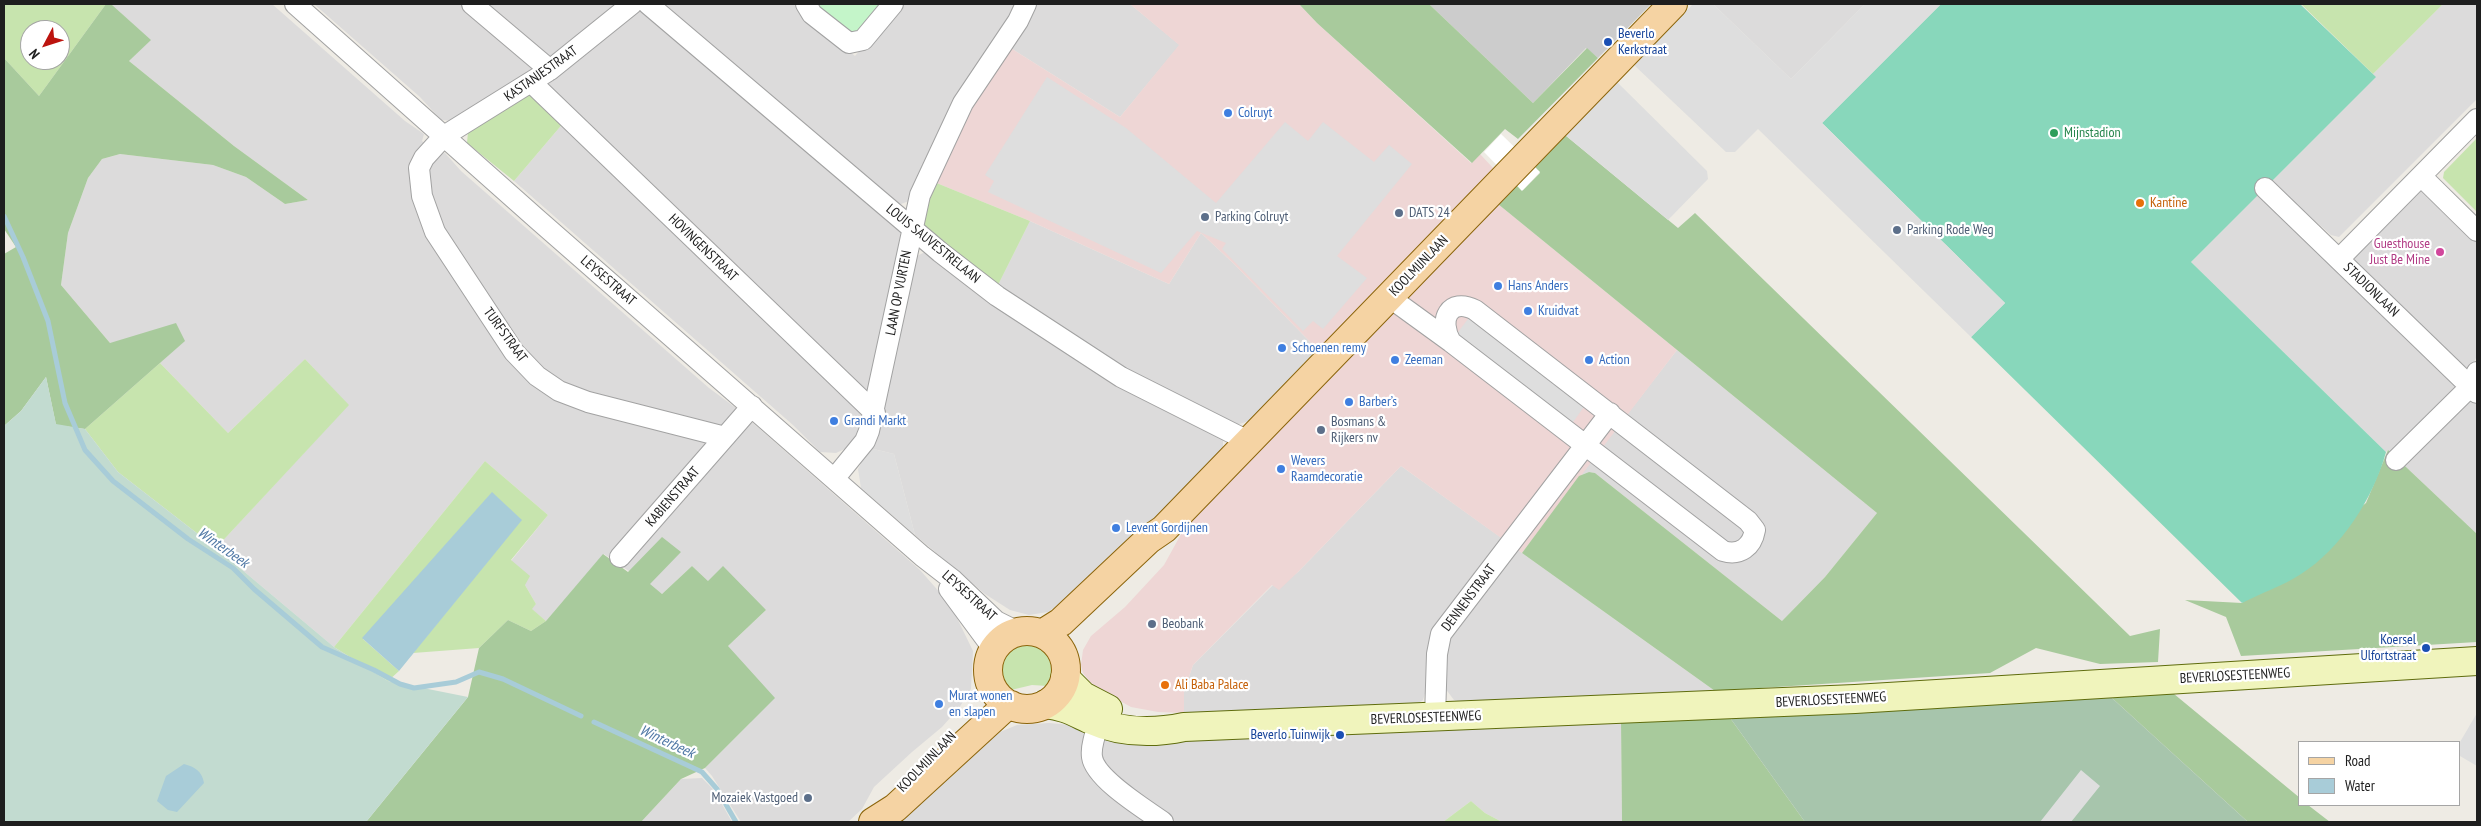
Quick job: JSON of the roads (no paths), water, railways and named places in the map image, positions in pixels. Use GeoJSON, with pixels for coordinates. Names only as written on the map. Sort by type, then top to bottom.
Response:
{"type":"FeatureCollection","features":[{"type":"Feature","properties":{"kind":"main road","name":"KOOLMIJNLAAN"},"geometry":{"type":"LineString","coordinates":[[1030,633],[1061,622],[1148,540],[1164,529],[1674,4]]}},
{"type":"Feature","properties":{"kind":"main road","name":"KOOLMIJNLAAN"},"geometry":{"type":"LineString","coordinates":[[1065,668],[1071,639],[1153,547],[1164,529]]}},
{"type":"Feature","properties":{"kind":"main road"},"geometry":{"type":"LineString","coordinates":[[1030,633],[1056,643],[1065,668],[1058,693],[1046,704],[1029,709],[1011,705],[998,694],[990,680],[990,659],[994,650],[1005,639],[1030,633]]}},
{"type":"Feature","properties":{"kind":"main road","name":"KOOLMIJNLAAN"},"geometry":{"type":"LineString","coordinates":[[875,820],[889,802],[983,701],[990,680]]}},
{"type":"Feature","properties":{"kind":"main road","name":"KOOLMIJNLAAN"},"geometry":{"type":"LineString","coordinates":[[875,820],[895,808],[1003,709],[1011,705]]}},
{"type":"Feature","properties":{"kind":"street","name":"LEYSESTRAAT"},"geometry":{"type":"LineString","coordinates":[[295,4],[834,479],[922,556],[953,580],[996,621],[1030,633]]}},
{"type":"Feature","properties":{"kind":"street"},"geometry":{"type":"LineString","coordinates":[[472,4],[550,70]]}},
{"type":"Feature","properties":{"kind":"street","name":"KASTANJESTRAAT"},"geometry":{"type":"LineString","coordinates":[[444,136],[532,83],[632,4]]}},
{"type":"Feature","properties":{"kind":"street","name":"LOUIS SAUVESTRELAAN"},"geometry":{"type":"LineString","coordinates":[[648,4],[911,228],[997,296],[1058,338],[1121,377],[1248,441]]}},
{"type":"Feature","properties":{"kind":"street"},"geometry":{"type":"LineString","coordinates":[[806,4],[812,14],[849,43],[863,40],[893,4]]}},
{"type":"Feature","properties":{"kind":"street","name":"LAAN OP VURTEN"},"geometry":{"type":"LineString","coordinates":[[834,479],[865,441],[875,413],[911,228],[920,195],[959,111],[1018,21],[1026,4]]}},
{"type":"Feature","properties":{"kind":"street","name":"HOVINGENSTRAAT"},"geometry":{"type":"LineString","coordinates":[[532,83],[875,413]]}},
{"type":"Feature","properties":{"kind":"street"},"geometry":{"type":"LineString","coordinates":[[2339,259],[2477,119]]}},
{"type":"Feature","properties":{"kind":"street","name":"TURFSTRAAT"},"geometry":{"type":"LineString","coordinates":[[444,136],[424,158],[419,168],[422,196],[435,232],[514,352],[537,376],[558,391],[588,402],[725,437]]}},
{"type":"Feature","properties":{"kind":"street"},"geometry":{"type":"LineString","coordinates":[[2421,176],[2477,231]]}},
{"type":"Feature","properties":{"kind":"street","name":"STADIONLAAN"},"geometry":{"type":"LineString","coordinates":[[2264,188],[2475,384]]}},
{"type":"Feature","properties":{"kind":"street"},"geometry":{"type":"LineString","coordinates":[[1389,297],[1451,342],[1723,551],[1731,553],[1740,552],[1754,538],[1755,530],[1748,521],[1610,413],[1468,306],[1453,308],[1444,321],[1446,334],[1451,342]]}},
{"type":"Feature","properties":{"kind":"street"},"geometry":{"type":"LineString","coordinates":[[2396,460],[2475,384]]}},
{"type":"Feature","properties":{"kind":"street"},"geometry":{"type":"LineString","coordinates":[[725,437],[752,406]]}},
{"type":"Feature","properties":{"kind":"street","name":"DENNENSTRAAT"},"geometry":{"type":"LineString","coordinates":[[1435,717],[1437,654],[1441,634],[1610,413]]}},
{"type":"Feature","properties":{"kind":"street","name":"KABIENSTRAAT"},"geometry":{"type":"LineString","coordinates":[[620,557],[725,437]]}},
{"type":"Feature","properties":{"kind":"street","name":"LEYSESTRAAT"},"geometry":{"type":"LineString","coordinates":[[922,556],[994,650]]}},
{"type":"Feature","properties":{"kind":"street","name":"BEVERLOSESTEENWEG"},"geometry":{"type":"LineString","coordinates":[[1046,704],[1102,715],[1133,718],[1184,727],[1855,699],[2477,662]]}},
{"type":"Feature","properties":{"kind":"street","name":"BEVERLOSESTEENWEG"},"geometry":{"type":"LineString","coordinates":[[1065,668],[1083,696],[1102,715]]}},
{"type":"Feature","properties":{"kind":"street"},"geometry":{"type":"LineString","coordinates":[[1102,715],[1091,752],[1096,768],[1112,784],[1163,822]]}},
{"type":"Feature","properties":{"kind":"water"},"geometry":{"type":"Polygon","coordinates":[[[492,492],[522,520],[399,671],[362,638],[492,492]]]}},
{"type":"Feature","properties":{"kind":"water"},"geometry":{"type":"Polygon","coordinates":[[[184,764],[197,770],[202,775],[204,783],[177,812],[168,810],[157,801],[166,776],[184,764]]]}},
{"type":"Feature","properties":{"kind":"waterway","name":"Winterbeek"},"geometry":{"type":"LineString","coordinates":[[4,216],[23,257],[48,321],[65,403],[85,450],[113,481],[188,539],[233,568],[254,589],[322,647],[374,670],[400,684],[414,688],[456,682],[479,672],[503,679],[581,716]]}},
{"type":"Feature","properties":{"kind":"waterway","name":"Winterbeek"},"geometry":{"type":"LineString","coordinates":[[594,722],[702,772],[717,789],[736,822]]}},
{"type":"Feature","properties":{"kind":"place","name":"Beverlo Kerkstraat"},"geometry":{"type":"Point","coordinates":[1608,42]}},
{"type":"Feature","properties":{"kind":"place","name":"Colruyt"},"geometry":{"type":"Point","coordinates":[1228,113]}},
{"type":"Feature","properties":{"kind":"place","name":"Mijnstadion"},"geometry":{"type":"Point","coordinates":[2054,133]}},
{"type":"Feature","properties":{"kind":"place","name":"Kantine"},"geometry":{"type":"Point","coordinates":[2140,203]}},
{"type":"Feature","properties":{"kind":"place","name":"DATS 24"},"geometry":{"type":"Point","coordinates":[1399,213]}},
{"type":"Feature","properties":{"kind":"place","name":"Parking Colruyt"},"geometry":{"type":"Point","coordinates":[1205,217]}},
{"type":"Feature","properties":{"kind":"place","name":"Parking Rode Weg"},"geometry":{"type":"Point","coordinates":[1897,230]}},
{"type":"Feature","properties":{"kind":"place","name":"Guesthouse Just Be Mine"},"geometry":{"type":"Point","coordinates":[2440,252]}},
{"type":"Feature","properties":{"kind":"place","name":"Hans Anders"},"geometry":{"type":"Point","coordinates":[1498,286]}},
{"type":"Feature","properties":{"kind":"place","name":"Kruidvat"},"geometry":{"type":"Point","coordinates":[1528,311]}},
{"type":"Feature","properties":{"kind":"place","name":"Schoenen remy"},"geometry":{"type":"Point","coordinates":[1282,348]}},
{"type":"Feature","properties":{"kind":"place","name":"Zeeman"},"geometry":{"type":"Point","coordinates":[1395,360]}},
{"type":"Feature","properties":{"kind":"place","name":"Action"},"geometry":{"type":"Point","coordinates":[1589,360]}},
{"type":"Feature","properties":{"kind":"place","name":"Barber’s"},"geometry":{"type":"Point","coordinates":[1349,402]}},
{"type":"Feature","properties":{"kind":"place","name":"Grandi Markt"},"geometry":{"type":"Point","coordinates":[834,421]}},
{"type":"Feature","properties":{"kind":"place","name":"Bosmans & Rijkers nv"},"geometry":{"type":"Point","coordinates":[1321,430]}},
{"type":"Feature","properties":{"kind":"place","name":"Wevers Raamdecoratie"},"geometry":{"type":"Point","coordinates":[1281,469]}},
{"type":"Feature","properties":{"kind":"place","name":"Levent Gordijnen"},"geometry":{"type":"Point","coordinates":[1116,528]}},
{"type":"Feature","properties":{"kind":"place","name":"Beobank"},"geometry":{"type":"Point","coordinates":[1152,624]}},
{"type":"Feature","properties":{"kind":"place","name":"Koersel Ulfortstraat"},"geometry":{"type":"Point","coordinates":[2426,648]}},
{"type":"Feature","properties":{"kind":"place","name":"Ali Baba Palace"},"geometry":{"type":"Point","coordinates":[1165,685]}},
{"type":"Feature","properties":{"kind":"place","name":"Murat wonen en slapen"},"geometry":{"type":"Point","coordinates":[939,704]}},
{"type":"Feature","properties":{"kind":"place","name":"Beverlo Tuinwijk"},"geometry":{"type":"Point","coordinates":[1340,735]}},
{"type":"Feature","properties":{"kind":"place","name":"Mozaiek Vastgoed"},"geometry":{"type":"Point","coordinates":[808,798]}}]}
